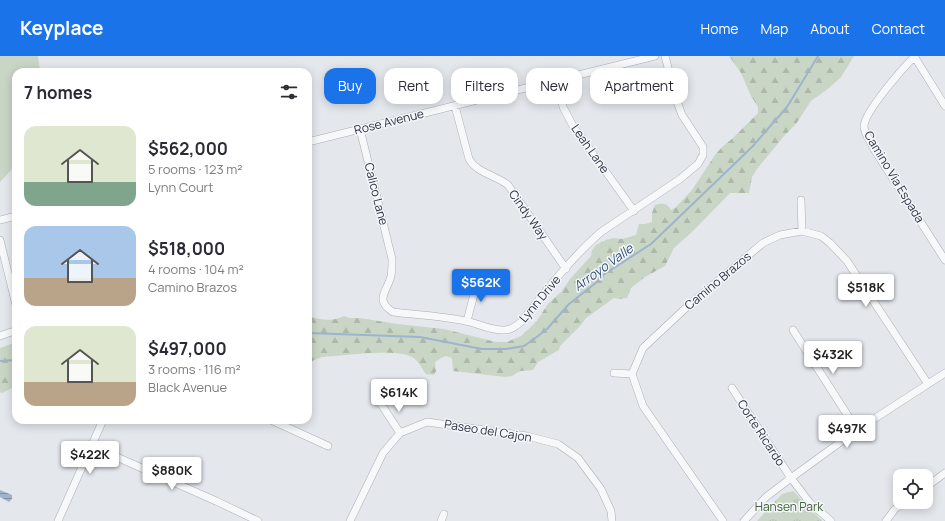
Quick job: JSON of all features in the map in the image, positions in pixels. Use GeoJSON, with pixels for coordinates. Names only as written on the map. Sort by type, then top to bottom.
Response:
{"type":"FeatureCollection","features":[{"type":"Feature","properties":{"kind":"street","name":"Rose Avenue"},"geometry":{"type":"LineString","coordinates":[[582,74],[655,56]]}},
{"type":"Feature","properties":{"kind":"street","name":"Lynn Drive"},"geometry":{"type":"LineString","coordinates":[[392,259],[391,276],[383,293],[383,300],[387,308],[394,312],[466,321],[497,330],[514,328],[601,232],[680,179],[698,164],[703,155],[703,147],[682,116],[665,56]]}},
{"type":"Feature","properties":{"kind":"street"},"geometry":{"type":"LineString","coordinates":[[915,56],[945,106]]}},
{"type":"Feature","properties":{"kind":"street","name":"Camino Via Espada"},"geometry":{"type":"LineString","coordinates":[[915,56],[894,78],[866,119],[864,127],[874,149],[945,260]]}},
{"type":"Feature","properties":{"kind":"street","name":"Rose Avenue"},"geometry":{"type":"LineString","coordinates":[[312,141],[526,88]]}},
{"type":"Feature","properties":{"kind":"street","name":"Leah Lane"},"geometry":{"type":"LineString","coordinates":[[563,104],[573,126],[634,211]]}},
{"type":"Feature","properties":{"kind":"street","name":"Cindy Way"},"geometry":{"type":"LineString","coordinates":[[454,106],[469,159],[472,164],[508,185],[566,269]]}},
{"type":"Feature","properties":{"kind":"street","name":"Calico Lane"},"geometry":{"type":"LineString","coordinates":[[360,129],[392,259]]}},
{"type":"Feature","properties":{"kind":"street"},"geometry":{"type":"LineString","coordinates":[[801,200],[802,231]]}},
{"type":"Feature","properties":{"kind":"street"},"geometry":{"type":"LineString","coordinates":[[0,220],[12,217]]}},
{"type":"Feature","properties":{"kind":"street","name":"Camino Brazos"},"geometry":{"type":"LineString","coordinates":[[632,374],[643,348],[712,286],[763,243],[780,235],[802,231],[821,236],[847,261],[928,384]]}},
{"type":"Feature","properties":{"kind":"street"},"geometry":{"type":"LineString","coordinates":[[0,240],[12,289]]}},
{"type":"Feature","properties":{"kind":"street"},"geometry":{"type":"LineString","coordinates":[[466,321],[478,280]]}},
{"type":"Feature","properties":{"kind":"street"},"geometry":{"type":"LineString","coordinates":[[793,330],[857,430]]}},
{"type":"Feature","properties":{"kind":"street"},"geometry":{"type":"LineString","coordinates":[[0,336],[12,332]]}},
{"type":"Feature","properties":{"kind":"street"},"geometry":{"type":"LineString","coordinates":[[614,373],[632,374],[643,406],[723,521]]}},
{"type":"Feature","properties":{"kind":"street"},"geometry":{"type":"LineString","coordinates":[[744,521],[766,497],[791,478],[857,430],[945,373]]}},
{"type":"Feature","properties":{"kind":"street","name":"Corte Ricardo"},"geometry":{"type":"LineString","coordinates":[[732,388],[791,478],[810,503],[831,521]]}},
{"type":"Feature","properties":{"kind":"street"},"geometry":{"type":"LineString","coordinates":[[381,404],[400,433]]}},
{"type":"Feature","properties":{"kind":"street","name":"Paseo del Cajon"},"geometry":{"type":"LineString","coordinates":[[350,521],[383,453],[400,433],[427,422],[527,436],[558,444],[578,458],[601,489],[611,512],[612,521]]}},
{"type":"Feature","properties":{"kind":"street"},"geometry":{"type":"LineString","coordinates":[[58,521],[101,424]]}},
{"type":"Feature","properties":{"kind":"street"},"geometry":{"type":"LineString","coordinates":[[280,424],[328,446]]}},
{"type":"Feature","properties":{"kind":"street"},"geometry":{"type":"LineString","coordinates":[[92,446],[195,491],[258,521]]}},
{"type":"Feature","properties":{"kind":"street"},"geometry":{"type":"LineString","coordinates":[[933,482],[945,473]]}},
{"type":"Feature","properties":{"kind":"street"},"geometry":{"type":"LineString","coordinates":[[886,521],[895,509]]}},
{"type":"Feature","properties":{"kind":"green space"},"geometry":{"type":"Polygon","coordinates":[[[0,56],[38,56],[40,68],[12,68],[12,169],[0,182],[0,56]]]}},
{"type":"Feature","properties":{"kind":"green space"},"geometry":{"type":"Polygon","coordinates":[[[729,56],[854,56],[841,77],[811,101],[796,124],[784,136],[757,169],[752,177],[749,193],[730,193],[674,248],[665,266],[645,277],[631,288],[627,298],[614,298],[586,318],[560,346],[559,350],[538,362],[533,370],[520,371],[512,376],[506,377],[453,371],[452,358],[446,356],[435,362],[436,371],[434,375],[426,374],[414,358],[404,354],[394,353],[322,357],[312,362],[312,317],[326,320],[344,316],[350,318],[444,329],[496,342],[507,342],[521,336],[536,322],[548,304],[561,292],[570,279],[591,256],[592,250],[596,245],[614,238],[622,239],[636,235],[639,224],[652,222],[652,213],[655,205],[664,204],[671,210],[675,208],[692,190],[715,155],[758,113],[758,107],[751,96],[741,73],[729,56]]]}},
{"type":"Feature","properties":{"kind":"green space"},"geometry":{"type":"Polygon","coordinates":[[[12,344],[12,388],[2,393],[0,392],[0,348],[12,344]]]}},
{"type":"Feature","properties":{"kind":"green space","name":"Hansen Park"},"geometry":{"type":"Polygon","coordinates":[[[793,491],[822,521],[757,521],[782,494],[793,491]]]}},
{"type":"Feature","properties":{"kind":"water"},"geometry":{"type":"Polygon","coordinates":[[[0,490],[12,495],[12,499],[9,502],[0,497],[0,490]]]}},
{"type":"Feature","properties":{"kind":"waterway","name":"Arroyo Valle"},"geometry":{"type":"LineString","coordinates":[[312,333],[420,337],[482,349],[506,349],[524,346],[547,329],[569,304],[602,278],[603,275],[651,244],[752,147],[787,107],[818,56]]}},
{"type":"Feature","properties":{"kind":"waterway","name":"Arroyo Valle"},"geometry":{"type":"LineString","coordinates":[[0,361],[12,360]]}}]}
